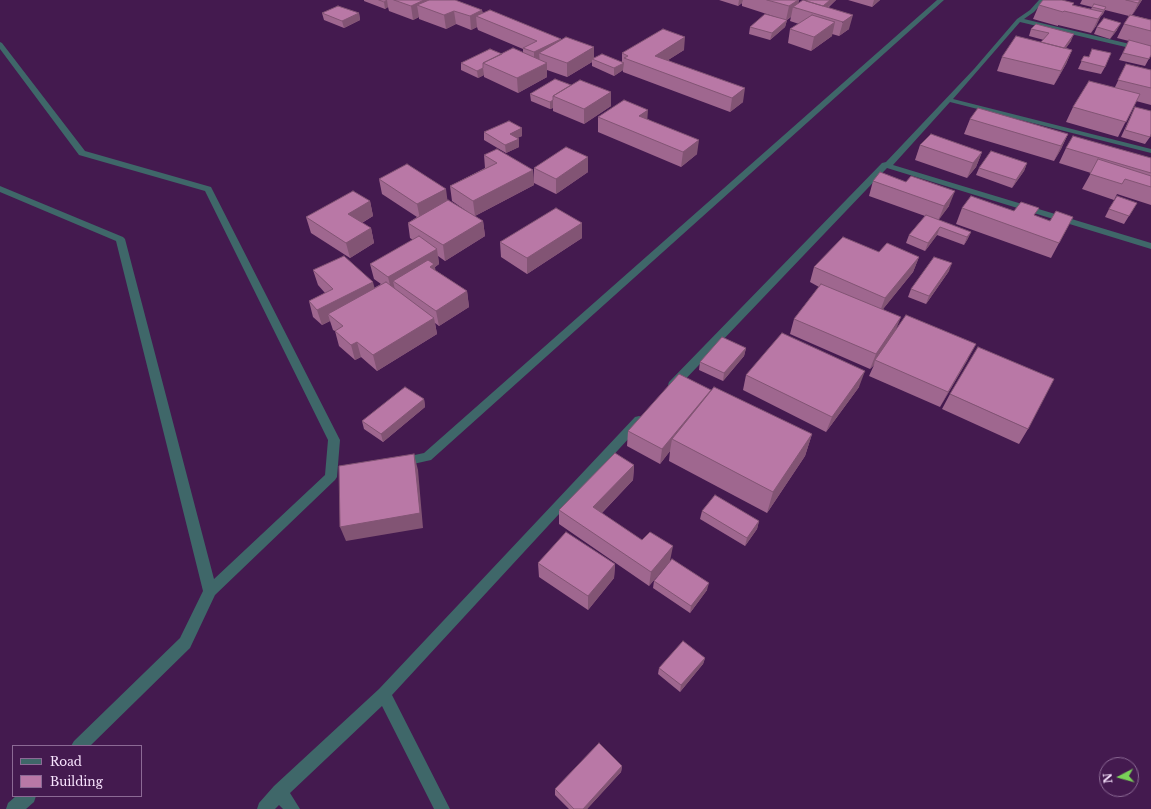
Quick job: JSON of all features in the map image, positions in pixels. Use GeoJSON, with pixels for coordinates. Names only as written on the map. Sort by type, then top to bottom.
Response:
{"type":"FeatureCollection","features":[{"type":"Feature","properties":{"kind":"street"},"geometry":{"type":"LineString","coordinates":[[390,464],[427,456],[941,0]]}},
{"type":"Feature","properties":{"kind":"street"},"geometry":{"type":"LineString","coordinates":[[668,390],[949,100],[1019,20],[1032,11],[1042,0]]}},
{"type":"Feature","properties":{"kind":"street"},"geometry":{"type":"LineString","coordinates":[[1019,20],[1151,51]]}},
{"type":"Feature","properties":{"kind":"street"},"geometry":{"type":"LineString","coordinates":[[0,44],[82,153],[208,189],[334,440],[335,476],[210,591],[185,643],[80,745]]}},
{"type":"Feature","properties":{"kind":"street"},"geometry":{"type":"LineString","coordinates":[[949,100],[1151,152]]}},
{"type":"Feature","properties":{"kind":"street"},"geometry":{"type":"LineString","coordinates":[[885,165],[1151,246]]}},
{"type":"Feature","properties":{"kind":"street"},"geometry":{"type":"LineString","coordinates":[[0,189],[120,238],[210,591]]}},
{"type":"Feature","properties":{"kind":"street"},"geometry":{"type":"LineString","coordinates":[[265,809],[280,792],[384,694],[646,413]]}},
{"type":"Feature","properties":{"kind":"street"},"geometry":{"type":"LineString","coordinates":[[384,694],[442,809]]}},
{"type":"Feature","properties":{"kind":"street"},"geometry":{"type":"LineString","coordinates":[[280,792],[292,809]]}},
{"type":"Feature","properties":{"kind":"street"},"geometry":{"type":"LineString","coordinates":[[14,809],[27,797]]}},
{"type":"Feature","properties":{"kind":"building"},"geometry":{"type":"Polygon","coordinates":[[[394,0],[424,0],[411,6],[394,0]]]}},
{"type":"Feature","properties":{"kind":"building"},"geometry":{"type":"Polygon","coordinates":[[[429,0],[455,0],[482,10],[470,16],[454,11],[444,15],[417,5],[429,0]]]}},
{"type":"Feature","properties":{"kind":"building"},"geometry":{"type":"Polygon","coordinates":[[[767,0],[798,0],[789,6],[767,0]]]}},
{"type":"Feature","properties":{"kind":"building"},"geometry":{"type":"Polygon","coordinates":[[[803,0],[853,15],[843,22],[793,7],[803,0]]]}},
{"type":"Feature","properties":{"kind":"building"},"geometry":{"type":"Polygon","coordinates":[[[830,0],[823,6],[806,1],[830,0]]]}},
{"type":"Feature","properties":{"kind":"building"},"geometry":{"type":"Polygon","coordinates":[[[1043,0],[1062,0],[1074,3],[1072,5],[1103,12],[1098,19],[1063,12],[1039,5],[1043,0]]]}},
{"type":"Feature","properties":{"kind":"building"},"geometry":{"type":"Polygon","coordinates":[[[1126,0],[1140,0],[1138,3],[1126,0]]]}},
{"type":"Feature","properties":{"kind":"building"},"geometry":{"type":"Polygon","coordinates":[[[1094,4],[1106,7],[1104,10],[1092,7],[1094,4]]]}},
{"type":"Feature","properties":{"kind":"building"},"geometry":{"type":"Polygon","coordinates":[[[338,6],[359,13],[342,21],[322,13],[338,6]]]}},
{"type":"Feature","properties":{"kind":"building"},"geometry":{"type":"Polygon","coordinates":[[[490,10],[561,39],[534,52],[523,48],[537,41],[476,16],[490,10]]]}},
{"type":"Feature","properties":{"kind":"building"},"geometry":{"type":"Polygon","coordinates":[[[765,14],[787,20],[772,33],[750,27],[765,14]]]}},
{"type":"Feature","properties":{"kind":"building"},"geometry":{"type":"Polygon","coordinates":[[[812,15],[835,22],[814,37],[790,29],[812,15]]]}},
{"type":"Feature","properties":{"kind":"building"},"geometry":{"type":"Polygon","coordinates":[[[1130,15],[1151,20],[1151,31],[1124,24],[1130,15]]]}},
{"type":"Feature","properties":{"kind":"building"},"geometry":{"type":"Polygon","coordinates":[[[1104,18],[1121,23],[1114,32],[1097,27],[1104,18]]]}},
{"type":"Feature","properties":{"kind":"building"},"geometry":{"type":"Polygon","coordinates":[[[1036,24],[1074,34],[1064,48],[1041,42],[1049,33],[1031,29],[1036,24]]]}},
{"type":"Feature","properties":{"kind":"building"},"geometry":{"type":"Polygon","coordinates":[[[663,29],[685,37],[655,56],[745,88],[732,98],[624,58],[628,56],[622,53],[663,29]]]}},
{"type":"Feature","properties":{"kind":"building"},"geometry":{"type":"Polygon","coordinates":[[[1016,36],[1072,50],[1061,71],[1002,57],[1016,36]]]}},
{"type":"Feature","properties":{"kind":"building"},"geometry":{"type":"Polygon","coordinates":[[[566,37],[594,47],[567,63],[539,53],[566,37]]]}},
{"type":"Feature","properties":{"kind":"building"},"geometry":{"type":"Polygon","coordinates":[[[1129,40],[1151,46],[1151,55],[1149,59],[1123,53],[1129,40]]]}},
{"type":"Feature","properties":{"kind":"building"},"geometry":{"type":"Polygon","coordinates":[[[513,48],[547,63],[517,78],[483,63],[513,48]]]}},
{"type":"Feature","properties":{"kind":"building"},"geometry":{"type":"Polygon","coordinates":[[[490,49],[502,54],[483,63],[483,68],[477,71],[461,63],[490,49]]]}},
{"type":"Feature","properties":{"kind":"building"},"geometry":{"type":"Polygon","coordinates":[[[1092,49],[1111,53],[1105,67],[1081,61],[1084,56],[1089,57],[1092,49]]]}},
{"type":"Feature","properties":{"kind":"building"},"geometry":{"type":"Polygon","coordinates":[[[602,54],[624,63],[614,68],[592,59],[602,54]]]}},
{"type":"Feature","properties":{"kind":"building"},"geometry":{"type":"Polygon","coordinates":[[[1126,64],[1151,70],[1151,88],[1118,80],[1126,64]]]}},
{"type":"Feature","properties":{"kind":"building"},"geometry":{"type":"Polygon","coordinates":[[[555,79],[571,85],[553,96],[553,100],[550,102],[530,94],[555,79]]]}},
{"type":"Feature","properties":{"kind":"building"},"geometry":{"type":"Polygon","coordinates":[[[580,80],[611,92],[584,109],[553,96],[580,80]]]}},
{"type":"Feature","properties":{"kind":"building"},"geometry":{"type":"Polygon","coordinates":[[[1089,81],[1140,94],[1126,122],[1073,107],[1089,81]]]}},
{"type":"Feature","properties":{"kind":"building"},"geometry":{"type":"Polygon","coordinates":[[[624,100],[648,110],[639,116],[699,140],[683,152],[598,117],[624,100]]]}},
{"type":"Feature","properties":{"kind":"building"},"geometry":{"type":"Polygon","coordinates":[[[1135,107],[1151,111],[1150,137],[1125,130],[1135,107]]]}},
{"type":"Feature","properties":{"kind":"building"},"geometry":{"type":"Polygon","coordinates":[[[978,108],[1068,134],[1061,146],[970,119],[978,108]]]}},
{"type":"Feature","properties":{"kind":"building"},"geometry":{"type":"Polygon","coordinates":[[[509,121],[522,128],[510,134],[519,139],[505,145],[484,132],[509,121]]]}},
{"type":"Feature","properties":{"kind":"building"},"geometry":{"type":"Polygon","coordinates":[[[931,134],[982,152],[973,163],[920,145],[931,134]]]}},
{"type":"Feature","properties":{"kind":"building"},"geometry":{"type":"Polygon","coordinates":[[[1073,136],[1151,158],[1151,173],[1066,148],[1073,136]]]}},
{"type":"Feature","properties":{"kind":"building"},"geometry":{"type":"Polygon","coordinates":[[[566,147],[588,157],[556,179],[534,168],[566,147]]]}},
{"type":"Feature","properties":{"kind":"building"},"geometry":{"type":"Polygon","coordinates":[[[497,149],[533,170],[473,201],[450,186],[497,163],[484,155],[497,149]]]}},
{"type":"Feature","properties":{"kind":"building"},"geometry":{"type":"Polygon","coordinates":[[[991,151],[1027,163],[1016,180],[979,168],[991,151]]]}},
{"type":"Feature","properties":{"kind":"building"},"geometry":{"type":"Polygon","coordinates":[[[1098,159],[1151,176],[1151,187],[1125,179],[1122,184],[1090,174],[1098,159]]]}},
{"type":"Feature","properties":{"kind":"building"},"geometry":{"type":"Polygon","coordinates":[[[407,164],[446,189],[417,204],[379,179],[407,164]]]}},
{"type":"Feature","properties":{"kind":"building"},"geometry":{"type":"Polygon","coordinates":[[[880,172],[906,182],[911,176],[955,191],[944,206],[873,181],[880,172]]]}},
{"type":"Feature","properties":{"kind":"building"},"geometry":{"type":"Polygon","coordinates":[[[353,191],[370,201],[348,214],[371,228],[346,243],[306,217],[353,191]]]}},
{"type":"Feature","properties":{"kind":"building"},"geometry":{"type":"Polygon","coordinates":[[[971,196],[1014,211],[1021,202],[1039,208],[1034,215],[1050,221],[1056,211],[1073,217],[1059,243],[962,208],[971,196]]]}},
{"type":"Feature","properties":{"kind":"building"},"geometry":{"type":"Polygon","coordinates":[[[1117,196],[1137,203],[1129,216],[1109,209],[1117,196]]]}},
{"type":"Feature","properties":{"kind":"building"},"geometry":{"type":"Polygon","coordinates":[[[448,200],[483,221],[443,245],[408,223],[448,200]]]}},
{"type":"Feature","properties":{"kind":"building"},"geometry":{"type":"Polygon","coordinates":[[[556,208],[582,223],[527,258],[500,242],[556,208]]]}},
{"type":"Feature","properties":{"kind":"building"},"geometry":{"type":"Polygon","coordinates":[[[926,215],[971,232],[967,237],[940,227],[928,243],[909,235],[926,215]]]}},
{"type":"Feature","properties":{"kind":"building"},"geometry":{"type":"Polygon","coordinates":[[[419,236],[437,249],[388,277],[370,264],[419,236]]]}},
{"type":"Feature","properties":{"kind":"building"},"geometry":{"type":"Polygon","coordinates":[[[843,237],[879,252],[887,243],[919,257],[885,298],[814,267],[843,237]]]}},
{"type":"Feature","properties":{"kind":"building"},"geometry":{"type":"Polygon","coordinates":[[[344,256],[373,282],[317,310],[309,301],[333,289],[313,270],[344,256]]]}},
{"type":"Feature","properties":{"kind":"building"},"geometry":{"type":"Polygon","coordinates":[[[934,257],[952,263],[929,296],[911,289],[934,257]]]}},
{"type":"Feature","properties":{"kind":"building"},"geometry":{"type":"Polygon","coordinates":[[[428,260],[434,264],[430,267],[467,291],[436,311],[393,281],[428,260]]]}},
{"type":"Feature","properties":{"kind":"building"},"geometry":{"type":"Polygon","coordinates":[[[386,282],[434,318],[373,355],[357,342],[351,345],[335,331],[343,326],[328,314],[386,282]]]}},
{"type":"Feature","properties":{"kind":"building"},"geometry":{"type":"Polygon","coordinates":[[[821,284],[901,317],[876,354],[794,319],[821,284]]]}},
{"type":"Feature","properties":{"kind":"building"},"geometry":{"type":"Polygon","coordinates":[[[906,315],[976,344],[948,392],[875,360],[906,315]]]}},
{"type":"Feature","properties":{"kind":"building"},"geometry":{"type":"Polygon","coordinates":[[[782,333],[865,371],[832,417],[746,375],[782,333]]]}},
{"type":"Feature","properties":{"kind":"building"},"geometry":{"type":"Polygon","coordinates":[[[722,337],[746,348],[724,373],[700,362],[722,337]]]}},
{"type":"Feature","properties":{"kind":"building"},"geometry":{"type":"Polygon","coordinates":[[[978,347],[1054,379],[1028,429],[950,394],[978,347]]]}},
{"type":"Feature","properties":{"kind":"building"},"geometry":{"type":"Polygon","coordinates":[[[679,374],[711,390],[662,449],[628,431],[679,374]]]}},
{"type":"Feature","properties":{"kind":"building"},"geometry":{"type":"Polygon","coordinates":[[[405,387],[424,399],[381,434],[362,421],[405,387]]]}},
{"type":"Feature","properties":{"kind":"building"},"geometry":{"type":"Polygon","coordinates":[[[714,387],[812,434],[773,492],[672,439],[714,387]]]}},
{"type":"Feature","properties":{"kind":"building"},"geometry":{"type":"Polygon","coordinates":[[[615,453],[634,465],[593,507],[642,540],[650,532],[673,546],[651,572],[559,510],[615,453]]]}},
{"type":"Feature","properties":{"kind":"building"},"geometry":{"type":"Polygon","coordinates":[[[414,454],[420,513],[340,527],[339,466],[414,454]]]}},
{"type":"Feature","properties":{"kind":"building"},"geometry":{"type":"Polygon","coordinates":[[[715,495],[759,521],[747,538],[702,511],[715,495]]]}},
{"type":"Feature","properties":{"kind":"building"},"geometry":{"type":"Polygon","coordinates":[[[566,532],[615,564],[588,596],[538,563],[566,532]]]}},
{"type":"Feature","properties":{"kind":"building"},"geometry":{"type":"Polygon","coordinates":[[[672,559],[709,583],[691,606],[654,581],[672,559]]]}},
{"type":"Feature","properties":{"kind":"building"},"geometry":{"type":"Polygon","coordinates":[[[683,641],[705,658],[681,685],[659,668],[683,641]]]}},
{"type":"Feature","properties":{"kind":"building"},"geometry":{"type":"Polygon","coordinates":[[[599,743],[622,766],[583,809],[574,809],[555,789],[599,743]]]}}]}
